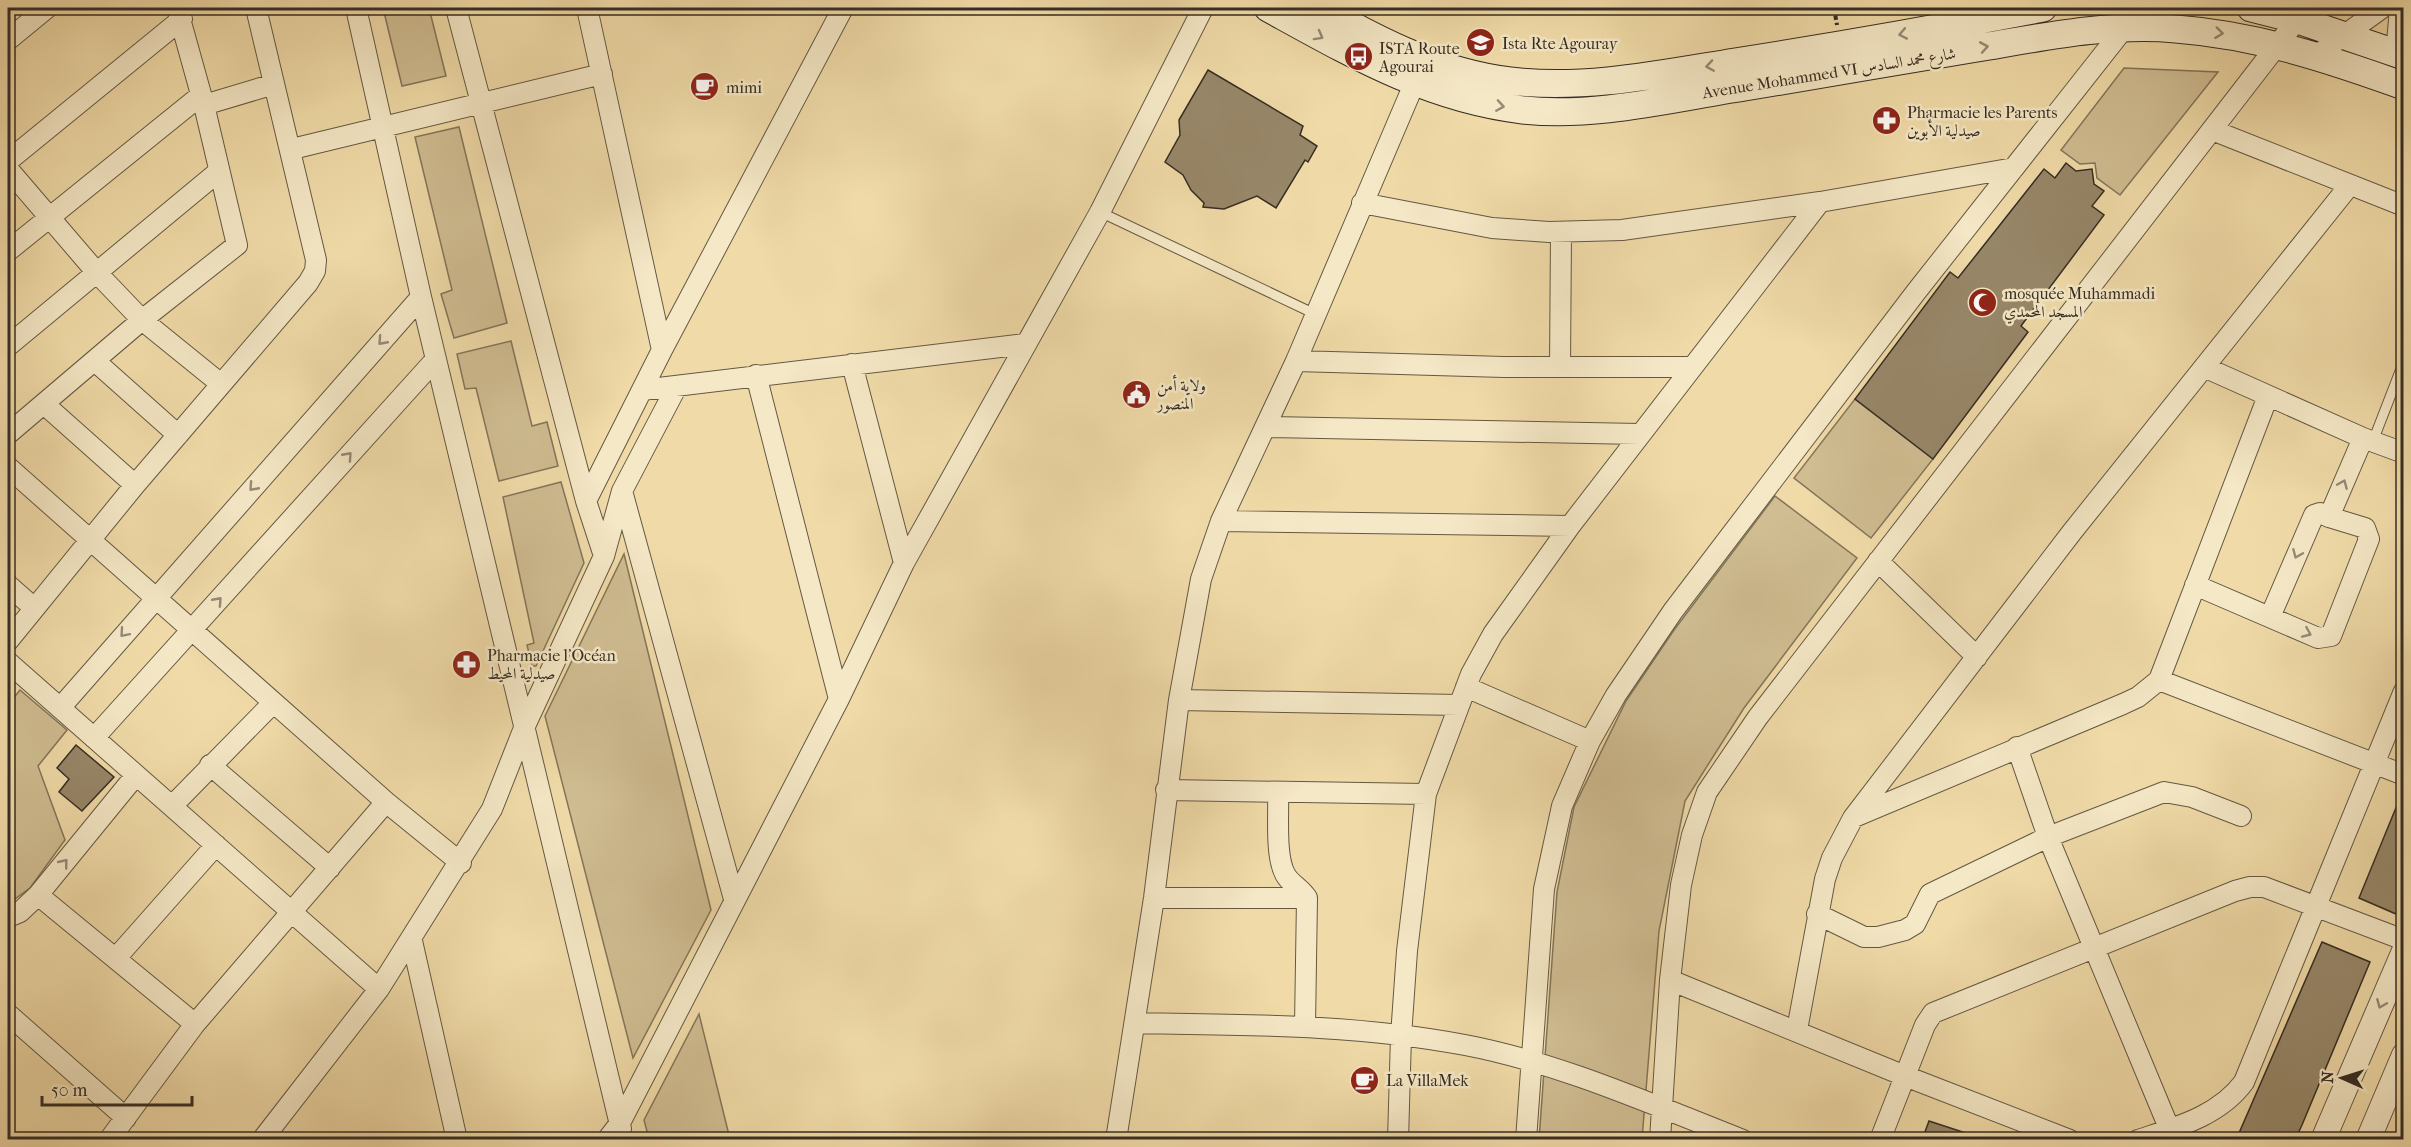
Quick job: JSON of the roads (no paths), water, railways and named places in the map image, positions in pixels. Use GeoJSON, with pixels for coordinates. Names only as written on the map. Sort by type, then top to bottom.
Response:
{"type":"FeatureCollection","features":[{"type":"Feature","properties":{"kind":"main road","name":"Avenue Mohammed VI شارع محمد السادس"},"geometry":{"type":"LineString","coordinates":[[1268,8],[1379,68],[1415,84],[1451,96],[1523,110],[1559,111],[1614,107],[2175,18],[2232,35],[2317,55],[2403,86]]}},
{"type":"Feature","properties":{"kind":"main road","name":"Avenue Mohammed VI شارع محمد السادس"},"geometry":{"type":"LineString","coordinates":[[1326,9],[1381,40],[1448,69],[1510,81],[1553,85],[1598,82],[1850,44],[2043,8]]}},
{"type":"Feature","properties":{"kind":"main road"},"geometry":{"type":"LineString","coordinates":[[2251,8],[2300,13],[2343,35],[2400,55]]}},
{"type":"Feature","properties":{"kind":"street"},"geometry":{"type":"LineString","coordinates":[[8,40],[47,8]]}},
{"type":"Feature","properties":{"kind":"street"},"geometry":{"type":"LineString","coordinates":[[8,640],[135,485],[308,283],[315,271],[316,260],[292,149],[256,8]]}},
{"type":"Feature","properties":{"kind":"street"},"geometry":{"type":"LineString","coordinates":[[356,8],[421,297],[622,1131]]}},
{"type":"Feature","properties":{"kind":"street"},"geometry":{"type":"LineString","coordinates":[[456,8],[586,501],[604,556]]}},
{"type":"Feature","properties":{"kind":"street"},"geometry":{"type":"LineString","coordinates":[[587,8],[662,350]]}},
{"type":"Feature","properties":{"kind":"street"},"geometry":{"type":"LineString","coordinates":[[586,501],[662,350],[843,8]]}},
{"type":"Feature","properties":{"kind":"street"},"geometry":{"type":"LineString","coordinates":[[607,1140],[622,1131],[734,899],[839,699],[904,563],[1100,212],[1203,8]]}},
{"type":"Feature","properties":{"kind":"street"},"geometry":{"type":"LineString","coordinates":[[2317,55],[2382,8]]}},
{"type":"Feature","properties":{"kind":"street"},"geometry":{"type":"LineString","coordinates":[[2400,8],[2400,55]]}},
{"type":"Feature","properties":{"kind":"street"},"geometry":{"type":"LineString","coordinates":[[8,161],[179,13],[237,245],[142,320],[96,362],[8,434]]}},
{"type":"Feature","properties":{"kind":"street"},"geometry":{"type":"LineString","coordinates":[[1660,1140],[1660,1108],[1681,885],[1692,835],[1707,792],[1758,717],[2300,13]]}},
{"type":"Feature","properties":{"kind":"street"},"geometry":{"type":"LineString","coordinates":[[1526,1140],[1544,889],[1562,806],[1590,741],[1616,695],[1673,611],[2125,27]]}},
{"type":"Feature","properties":{"kind":"street"},"geometry":{"type":"LineString","coordinates":[[1116,1140],[1154,898],[1179,700],[1201,579],[1221,521],[1296,361],[1424,59]]}},
{"type":"Feature","properties":{"kind":"street"},"geometry":{"type":"LineString","coordinates":[[292,149],[602,74]]}},
{"type":"Feature","properties":{"kind":"street"},"geometry":{"type":"LineString","coordinates":[[8,251],[202,100],[274,84]]}},
{"type":"Feature","properties":{"kind":"street"},"geometry":{"type":"LineString","coordinates":[[2212,130],[2403,206]]}},
{"type":"Feature","properties":{"kind":"street"},"geometry":{"type":"LineString","coordinates":[[1362,203],[1492,228],[1561,232],[1622,230],[1820,202],[2014,168]]}},
{"type":"Feature","properties":{"kind":"street"},"geometry":{"type":"LineString","coordinates":[[8,169],[98,274],[142,320],[221,384]]}},
{"type":"Feature","properties":{"kind":"street"},"geometry":{"type":"LineString","coordinates":[[8,346],[98,274],[218,172]]}},
{"type":"Feature","properties":{"kind":"street"},"geometry":{"type":"LineString","coordinates":[[1797,1030],[1817,914],[1832,858],[1853,818],[2204,366],[2349,186]]}},
{"type":"Feature","properties":{"kind":"street"},"geometry":{"type":"LineString","coordinates":[[1398,1140],[1401,1036],[1413,894],[1426,794],[1466,687],[1493,634],[1570,526],[1820,202]]}},
{"type":"Feature","properties":{"kind":"street"},"geometry":{"type":"LineString","coordinates":[[1560,367],[1561,232]]}},
{"type":"Feature","properties":{"kind":"street"},"geometry":{"type":"LineString","coordinates":[[60,708],[421,297]]}},
{"type":"Feature","properties":{"kind":"street"},"geometry":{"type":"LineString","coordinates":[[642,390],[1025,344]]}},
{"type":"Feature","properties":{"kind":"street"},"geometry":{"type":"LineString","coordinates":[[94,738],[436,359]]}},
{"type":"Feature","properties":{"kind":"street"},"geometry":{"type":"LineString","coordinates":[[1296,361],[1560,367],[1691,367]]}},
{"type":"Feature","properties":{"kind":"street"},"geometry":{"type":"LineString","coordinates":[[96,362],[178,435]]}},
{"type":"Feature","properties":{"kind":"street"},"geometry":{"type":"LineString","coordinates":[[852,364],[904,563]]}},
{"type":"Feature","properties":{"kind":"street"},"geometry":{"type":"LineString","coordinates":[[2204,366],[2368,440],[2403,453]]}},
{"type":"Feature","properties":{"kind":"street"},"geometry":{"type":"LineString","coordinates":[[756,375],[839,699]]}},
{"type":"Feature","properties":{"kind":"street"},"geometry":{"type":"LineString","coordinates":[[262,1140],[379,989],[461,863],[492,809],[524,728],[604,556],[622,491],[677,386]]}},
{"type":"Feature","properties":{"kind":"street"},"geometry":{"type":"LineString","coordinates":[[1853,818],[2123,704],[2138,697],[2159,680],[2268,396]]}},
{"type":"Feature","properties":{"kind":"street"},"geometry":{"type":"LineString","coordinates":[[44,404],[135,485]]}},
{"type":"Feature","properties":{"kind":"street"},"geometry":{"type":"LineString","coordinates":[[1267,427],[1639,434]]}},
{"type":"Feature","properties":{"kind":"street"},"geometry":{"type":"LineString","coordinates":[[2329,517],[2368,440]]}},
{"type":"Feature","properties":{"kind":"street"},"geometry":{"type":"LineString","coordinates":[[8,467],[89,540],[156,596],[273,704],[386,802],[461,863]]}},
{"type":"Feature","properties":{"kind":"street"},"geometry":{"type":"LineString","coordinates":[[622,491],[734,899]]}},
{"type":"Feature","properties":{"kind":"street"},"geometry":{"type":"LineString","coordinates":[[2196,585],[2318,638],[2331,636],[2369,539],[2365,528],[2320,513],[2314,515],[2270,617]]}},
{"type":"Feature","properties":{"kind":"street"},"geometry":{"type":"LineString","coordinates":[[1221,521],[1570,526]]}},
{"type":"Feature","properties":{"kind":"street"},"geometry":{"type":"LineString","coordinates":[[1878,561],[1977,657]]}},
{"type":"Feature","properties":{"kind":"street"},"geometry":{"type":"LineString","coordinates":[[8,585],[33,607]]}},
{"type":"Feature","properties":{"kind":"street"},"geometry":{"type":"LineString","coordinates":[[11,673],[60,708],[379,989]]}},
{"type":"Feature","properties":{"kind":"street"},"geometry":{"type":"LineString","coordinates":[[2159,680],[2403,775]]}},
{"type":"Feature","properties":{"kind":"street"},"geometry":{"type":"LineString","coordinates":[[1466,687],[1590,741]]}},
{"type":"Feature","properties":{"kind":"street"},"geometry":{"type":"LineString","coordinates":[[2138,1140],[2172,1134],[2217,1109],[2232,1098],[2244,1082],[2403,692]]}},
{"type":"Feature","properties":{"kind":"street"},"geometry":{"type":"LineString","coordinates":[[1179,700],[1459,705]]}},
{"type":"Feature","properties":{"kind":"street"},"geometry":{"type":"LineString","coordinates":[[172,806],[210,765],[273,704]]}},
{"type":"Feature","properties":{"kind":"street"},"geometry":{"type":"LineString","coordinates":[[2017,747],[2048,837],[2172,1134]]}},
{"type":"Feature","properties":{"kind":"street"},"geometry":{"type":"LineString","coordinates":[[210,765],[330,868]]}},
{"type":"Feature","properties":{"kind":"street"},"geometry":{"type":"LineString","coordinates":[[8,917],[20,912],[38,895],[136,775]]}},
{"type":"Feature","properties":{"kind":"street"},"geometry":{"type":"LineString","coordinates":[[1166,790],[1426,794]]}},
{"type":"Feature","properties":{"kind":"street"},"geometry":{"type":"LineString","coordinates":[[1278,792],[1281,863],[1291,882],[1301,889],[1307,898],[1305,1026]]}},
{"type":"Feature","properties":{"kind":"street"},"geometry":{"type":"LineString","coordinates":[[1817,914],[1864,937],[1878,938],[1905,930],[1915,924],[1930,894],[2048,837],[2164,792],[2192,797],[2241,816]]}},
{"type":"Feature","properties":{"kind":"street"},"geometry":{"type":"LineString","coordinates":[[109,1140],[195,1023],[293,913],[386,802]]}},
{"type":"Feature","properties":{"kind":"street"},"geometry":{"type":"LineString","coordinates":[[116,958],[216,845]]}},
{"type":"Feature","properties":{"kind":"street"},"geometry":{"type":"LineString","coordinates":[[1880,1140],[1925,1025],[1933,1013],[2250,887],[2264,887],[2316,904],[2403,940]]}},
{"type":"Feature","properties":{"kind":"street"},"geometry":{"type":"LineString","coordinates":[[38,895],[195,1023]]}},
{"type":"Feature","properties":{"kind":"street"},"geometry":{"type":"LineString","coordinates":[[1154,898],[1307,898]]}},
{"type":"Feature","properties":{"kind":"street"},"geometry":{"type":"LineString","coordinates":[[412,940],[457,1140]]}},
{"type":"Feature","properties":{"kind":"street"},"geometry":{"type":"LineString","coordinates":[[2323,1140],[2403,951]]}},
{"type":"Feature","properties":{"kind":"street"},"geometry":{"type":"LineString","coordinates":[[1671,980],[1905,1076],[2070,1140]]}},
{"type":"Feature","properties":{"kind":"street"},"geometry":{"type":"LineString","coordinates":[[8,1014],[126,1118]]}},
{"type":"Feature","properties":{"kind":"street"},"geometry":{"type":"LineString","coordinates":[[1135,1023],[1305,1026],[1465,1045],[1531,1062],[1743,1140]]}},
{"type":"Feature","properties":{"kind":"street"},"geometry":{"type":"LineString","coordinates":[[2368,1140],[2403,1055]]}},
{"type":"Feature","properties":{"kind":"lane"},"geometry":{"type":"LineString","coordinates":[[1100,212],[1315,314]]}},
{"type":"Feature","properties":{"kind":"lane"},"geometry":{"type":"LineString","coordinates":[[2368,440],[2403,361]]}},
{"type":"Feature","properties":{"kind":"place","name":"Ista Rte Agouray"},"geometry":{"type":"Point","coordinates":[1481,43]}},
{"type":"Feature","properties":{"kind":"place","name":"ISTA Route Agourai"},"geometry":{"type":"Point","coordinates":[1358,57]}},
{"type":"Feature","properties":{"kind":"place","name":"mimi"},"geometry":{"type":"Point","coordinates":[705,87]}},
{"type":"Feature","properties":{"kind":"place","name":"Pharmacie les Parents صيدلية الأبوين"},"geometry":{"type":"Point","coordinates":[1886,121]}},
{"type":"Feature","properties":{"kind":"place","name":"mosquée Muhammadi المسجد المحمدي"},"geometry":{"type":"Point","coordinates":[1983,302]}},
{"type":"Feature","properties":{"kind":"place","name":"ولاية أمن المنصور"},"geometry":{"type":"Point","coordinates":[1136,394]}},
{"type":"Feature","properties":{"kind":"place","name":"Pharmacie l'Océan صيدلية المحيط"},"geometry":{"type":"Point","coordinates":[466,664]}},
{"type":"Feature","properties":{"kind":"place","name":"La VillaMek"},"geometry":{"type":"Point","coordinates":[1365,1080]}}]}
